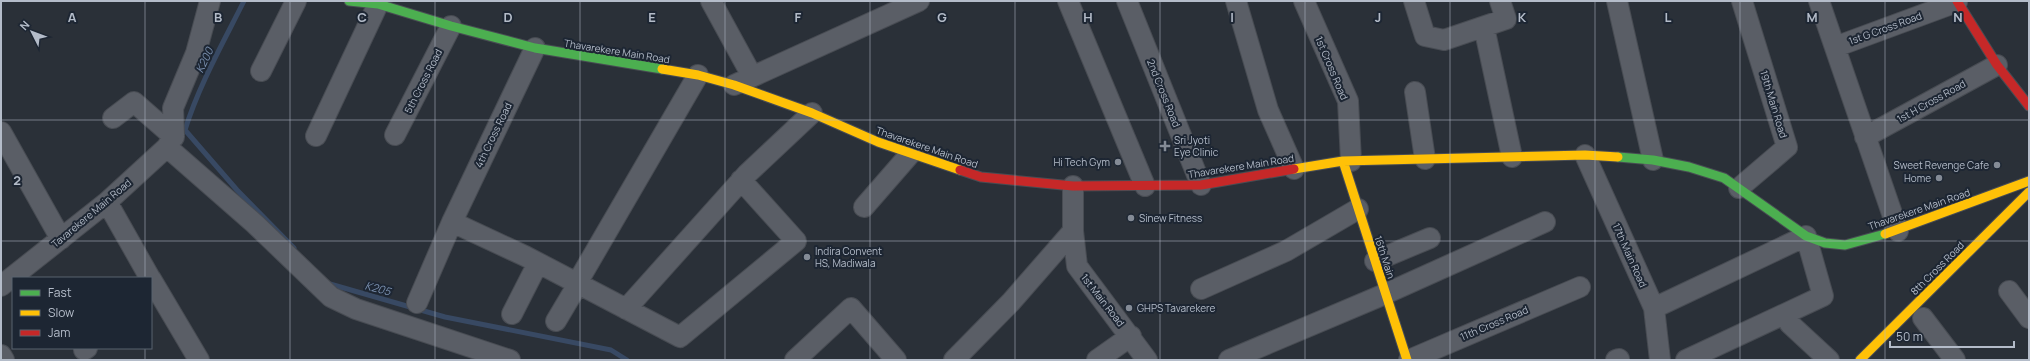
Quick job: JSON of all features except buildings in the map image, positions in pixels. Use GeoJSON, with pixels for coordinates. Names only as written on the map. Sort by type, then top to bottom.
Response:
{"type":"FeatureCollection","features":[{"type":"Feature","properties":{"kind":"main road"},"geometry":{"type":"LineString","coordinates":[[350,1],[383,2]]}},
{"type":"Feature","properties":{"kind":"main road"},"geometry":{"type":"LineString","coordinates":[[1957,1],[1997,65],[2029,106]]}},
{"type":"Feature","properties":{"kind":"main road","name":"Thavarekere Main Road"},"geometry":{"type":"LineString","coordinates":[[383,2],[451,26],[535,48],[743,81],[878,142],[981,177],[1073,186],[1201,185],[1347,161],[1425,159],[1466,156],[1512,157],[1585,155],[1653,160],[1689,167],[1724,178],[1806,236],[1825,243],[1845,245],[1898,231],[2029,181]]}},
{"type":"Feature","properties":{"kind":"main road","name":"16th Main"},"geometry":{"type":"LineString","coordinates":[[1347,161],[1358,209],[1408,360]]}},
{"type":"Feature","properties":{"kind":"main road","name":"8th Cross Road"},"geometry":{"type":"LineString","coordinates":[[1860,360],[2029,192]]}},
{"type":"Feature","properties":{"kind":"street"},"geometry":{"type":"LineString","coordinates":[[172,139],[173,108],[196,53],[210,1]]}},
{"type":"Feature","properties":{"kind":"street"},"geometry":{"type":"LineString","coordinates":[[261,71],[296,1]]}},
{"type":"Feature","properties":{"kind":"street"},"geometry":{"type":"LineString","coordinates":[[711,1],[743,81],[919,1]]}},
{"type":"Feature","properties":{"kind":"street"},"geometry":{"type":"LineString","coordinates":[[1068,1],[1145,186]]}},
{"type":"Feature","properties":{"kind":"street","name":"2nd Cross Road"},"geometry":{"type":"LineString","coordinates":[[1127,1],[1201,185]]}},
{"type":"Feature","properties":{"kind":"street"},"geometry":{"type":"LineString","coordinates":[[1236,1],[1268,110],[1294,169]]}},
{"type":"Feature","properties":{"kind":"street","name":"1st Cross Road"},"geometry":{"type":"LineString","coordinates":[[1304,1],[1348,101],[1347,161]]}},
{"type":"Feature","properties":{"kind":"street"},"geometry":{"type":"LineString","coordinates":[[1414,1],[1425,36],[1444,40],[1506,19],[1500,1]]}},
{"type":"Feature","properties":{"kind":"street"},"geometry":{"type":"LineString","coordinates":[[1617,1],[1653,160]]}},
{"type":"Feature","properties":{"kind":"street","name":"19th Main Road"},"geometry":{"type":"LineString","coordinates":[[1739,188],[1787,147],[1742,1]]}},
{"type":"Feature","properties":{"kind":"street"},"geometry":{"type":"LineString","coordinates":[[1819,1],[1898,231]]}},
{"type":"Feature","properties":{"kind":"street","name":"1st G Cross Road"},"geometry":{"type":"LineString","coordinates":[[1835,47],[1957,1]]}},
{"type":"Feature","properties":{"kind":"street"},"geometry":{"type":"LineString","coordinates":[[316,136],[383,2]]}},
{"type":"Feature","properties":{"kind":"street","name":"5th Cross Road"},"geometry":{"type":"LineString","coordinates":[[395,136],[451,26]]}},
{"type":"Feature","properties":{"kind":"street"},"geometry":{"type":"LineString","coordinates":[[1484,27],[1512,157]]}},
{"type":"Feature","properties":{"kind":"street","name":"4th Cross Road"},"geometry":{"type":"LineString","coordinates":[[417,304],[452,222],[535,48]]}},
{"type":"Feature","properties":{"kind":"street","name":"1st H Cross Road"},"geometry":{"type":"LineString","coordinates":[[1866,137],[1997,65]]}},
{"type":"Feature","properties":{"kind":"street"},"geometry":{"type":"LineString","coordinates":[[556,321],[698,75]]}},
{"type":"Feature","properties":{"kind":"street"},"geometry":{"type":"LineString","coordinates":[[1415,92],[1425,159]]}},
{"type":"Feature","properties":{"kind":"street"},"geometry":{"type":"LineString","coordinates":[[113,118],[134,102],[256,224],[332,297],[356,309],[510,360]]}},
{"type":"Feature","properties":{"kind":"street"},"geometry":{"type":"LineString","coordinates":[[626,309],[741,180],[812,113]]}},
{"type":"Feature","properties":{"kind":"street"},"geometry":{"type":"LineString","coordinates":[[1,132],[60,239]]}},
{"type":"Feature","properties":{"kind":"street","name":"Tavarekere Main Road"},"geometry":{"type":"LineString","coordinates":[[12,277],[107,202],[172,139]]}},
{"type":"Feature","properties":{"kind":"street"},"geometry":{"type":"LineString","coordinates":[[864,207],[911,153]]}},
{"type":"Feature","properties":{"kind":"street","name":"17th Main Road"},"geometry":{"type":"LineString","coordinates":[[1585,155],[1654,308],[1660,360]]}},
{"type":"Feature","properties":{"kind":"street"},"geometry":{"type":"LineString","coordinates":[[452,222],[538,263],[680,337],[796,241],[741,180]]}},
{"type":"Feature","properties":{"kind":"street","name":"1st Main Road"},"geometry":{"type":"LineString","coordinates":[[1073,186],[1073,231],[1077,266],[1131,336],[1147,360]]}},
{"type":"Feature","properties":{"kind":"street"},"geometry":{"type":"LineString","coordinates":[[107,202],[150,277]]}},
{"type":"Feature","properties":{"kind":"street"},"geometry":{"type":"LineString","coordinates":[[1201,289],[1286,251],[1358,209]]}},
{"type":"Feature","properties":{"kind":"street"},"geometry":{"type":"LineString","coordinates":[[1230,360],[1385,294],[1545,222]]}},
{"type":"Feature","properties":{"kind":"street"},"geometry":{"type":"LineString","coordinates":[[954,360],[1011,302],[1073,231]]}},
{"type":"Feature","properties":{"kind":"street"},"geometry":{"type":"LineString","coordinates":[[1654,308],[1806,236],[1823,296],[1686,360]]}},
{"type":"Feature","properties":{"kind":"street"},"geometry":{"type":"LineString","coordinates":[[1375,261],[1430,238]]}},
{"type":"Feature","properties":{"kind":"street"},"geometry":{"type":"LineString","coordinates":[[512,314],[538,263]]}},
{"type":"Feature","properties":{"kind":"street","name":"Tavarekere Main Road"},"geometry":{"type":"LineString","coordinates":[[1,286],[12,277]]}},
{"type":"Feature","properties":{"kind":"street"},"geometry":{"type":"LineString","coordinates":[[152,282],[158,306],[199,360]]}},
{"type":"Feature","properties":{"kind":"street","name":"11th Cross Road"},"geometry":{"type":"LineString","coordinates":[[1408,360],[1580,287]]}},
{"type":"Feature","properties":{"kind":"street"},"geometry":{"type":"LineString","coordinates":[[2009,291],[2029,318]]}},
{"type":"Feature","properties":{"kind":"street"},"geometry":{"type":"LineString","coordinates":[[795,360],[851,308],[896,360]]}},
{"type":"Feature","properties":{"kind":"street"},"geometry":{"type":"LineString","coordinates":[[1923,318],[1955,360]]}},
{"type":"Feature","properties":{"kind":"street"},"geometry":{"type":"LineString","coordinates":[[1790,324],[1829,360]]}},
{"type":"Feature","properties":{"kind":"street"},"geometry":{"type":"LineString","coordinates":[[1097,360],[1131,336]]}},
{"type":"Feature","properties":{"kind":"street"},"geometry":{"type":"LineString","coordinates":[[1,354],[4,360]]}},
{"type":"Feature","properties":{"kind":"waterway","name":"K205"},"geometry":{"type":"LineString","coordinates":[[244,1],[204,80],[185,130],[237,190],[294,248]]}},
{"type":"Feature","properties":{"kind":"waterway","name":"K205"},"geometry":{"type":"LineString","coordinates":[[330,284],[445,317],[611,350],[627,360]]}},
{"type":"Feature","properties":{"kind":"traffic: fast"},"geometry":{"type":"LineString","coordinates":[[349,1],[378,4],[451,26],[535,48],[662,69]]}},
{"type":"Feature","properties":{"kind":"traffic: fast"},"geometry":{"type":"LineString","coordinates":[[1618,157],[1653,160],[1689,167],[1724,178],[1806,236],[1825,243],[1845,245],[1885,234]]}},
{"type":"Feature","properties":{"kind":"traffic: slow"},"geometry":{"type":"LineString","coordinates":[[662,69],[698,75],[734,85],[812,113],[878,142],[960,170]]}},
{"type":"Feature","properties":{"kind":"traffic: slow"},"geometry":{"type":"LineString","coordinates":[[1294,169],[1343,161],[1585,155],[1618,157]]}},
{"type":"Feature","properties":{"kind":"traffic: slow"},"geometry":{"type":"LineString","coordinates":[[1343,161],[1407,360]]}},
{"type":"Feature","properties":{"kind":"traffic: slow"},"geometry":{"type":"LineString","coordinates":[[1885,234],[2029,181]]}},
{"type":"Feature","properties":{"kind":"traffic: slow"},"geometry":{"type":"LineString","coordinates":[[1860,360],[2029,192]]}},
{"type":"Feature","properties":{"kind":"traffic: jam"},"geometry":{"type":"LineString","coordinates":[[1957,1],[1997,65],[2029,106]]}},
{"type":"Feature","properties":{"kind":"traffic: jam"},"geometry":{"type":"LineString","coordinates":[[960,170],[981,177],[1073,186],[1201,185],[1294,169]]}},
{"type":"Feature","properties":{"kind":"place","name":"Sri Jyoti Eye Clinic"},"geometry":{"type":"Point","coordinates":[1165,146]}},
{"type":"Feature","properties":{"kind":"place","name":"Hi Tech Gym"},"geometry":{"type":"Point","coordinates":[1118,162]}},
{"type":"Feature","properties":{"kind":"place","name":"Sweet Revenge Cafe"},"geometry":{"type":"Point","coordinates":[1997,165]}},
{"type":"Feature","properties":{"kind":"place","name":"Home"},"geometry":{"type":"Point","coordinates":[1939,178]}},
{"type":"Feature","properties":{"kind":"place","name":"Sinew Fitness"},"geometry":{"type":"Point","coordinates":[1131,218]}},
{"type":"Feature","properties":{"kind":"place","name":"Indira Convent HS, Madiwala"},"geometry":{"type":"Point","coordinates":[807,257]}},
{"type":"Feature","properties":{"kind":"place","name":"GHPS Tavarekere"},"geometry":{"type":"Point","coordinates":[1129,308]}},
{"type":"Feature","properties":{"kind":"water label","name":"K200"},"geometry":{"type":"Point","coordinates":[204,60]}}]}
